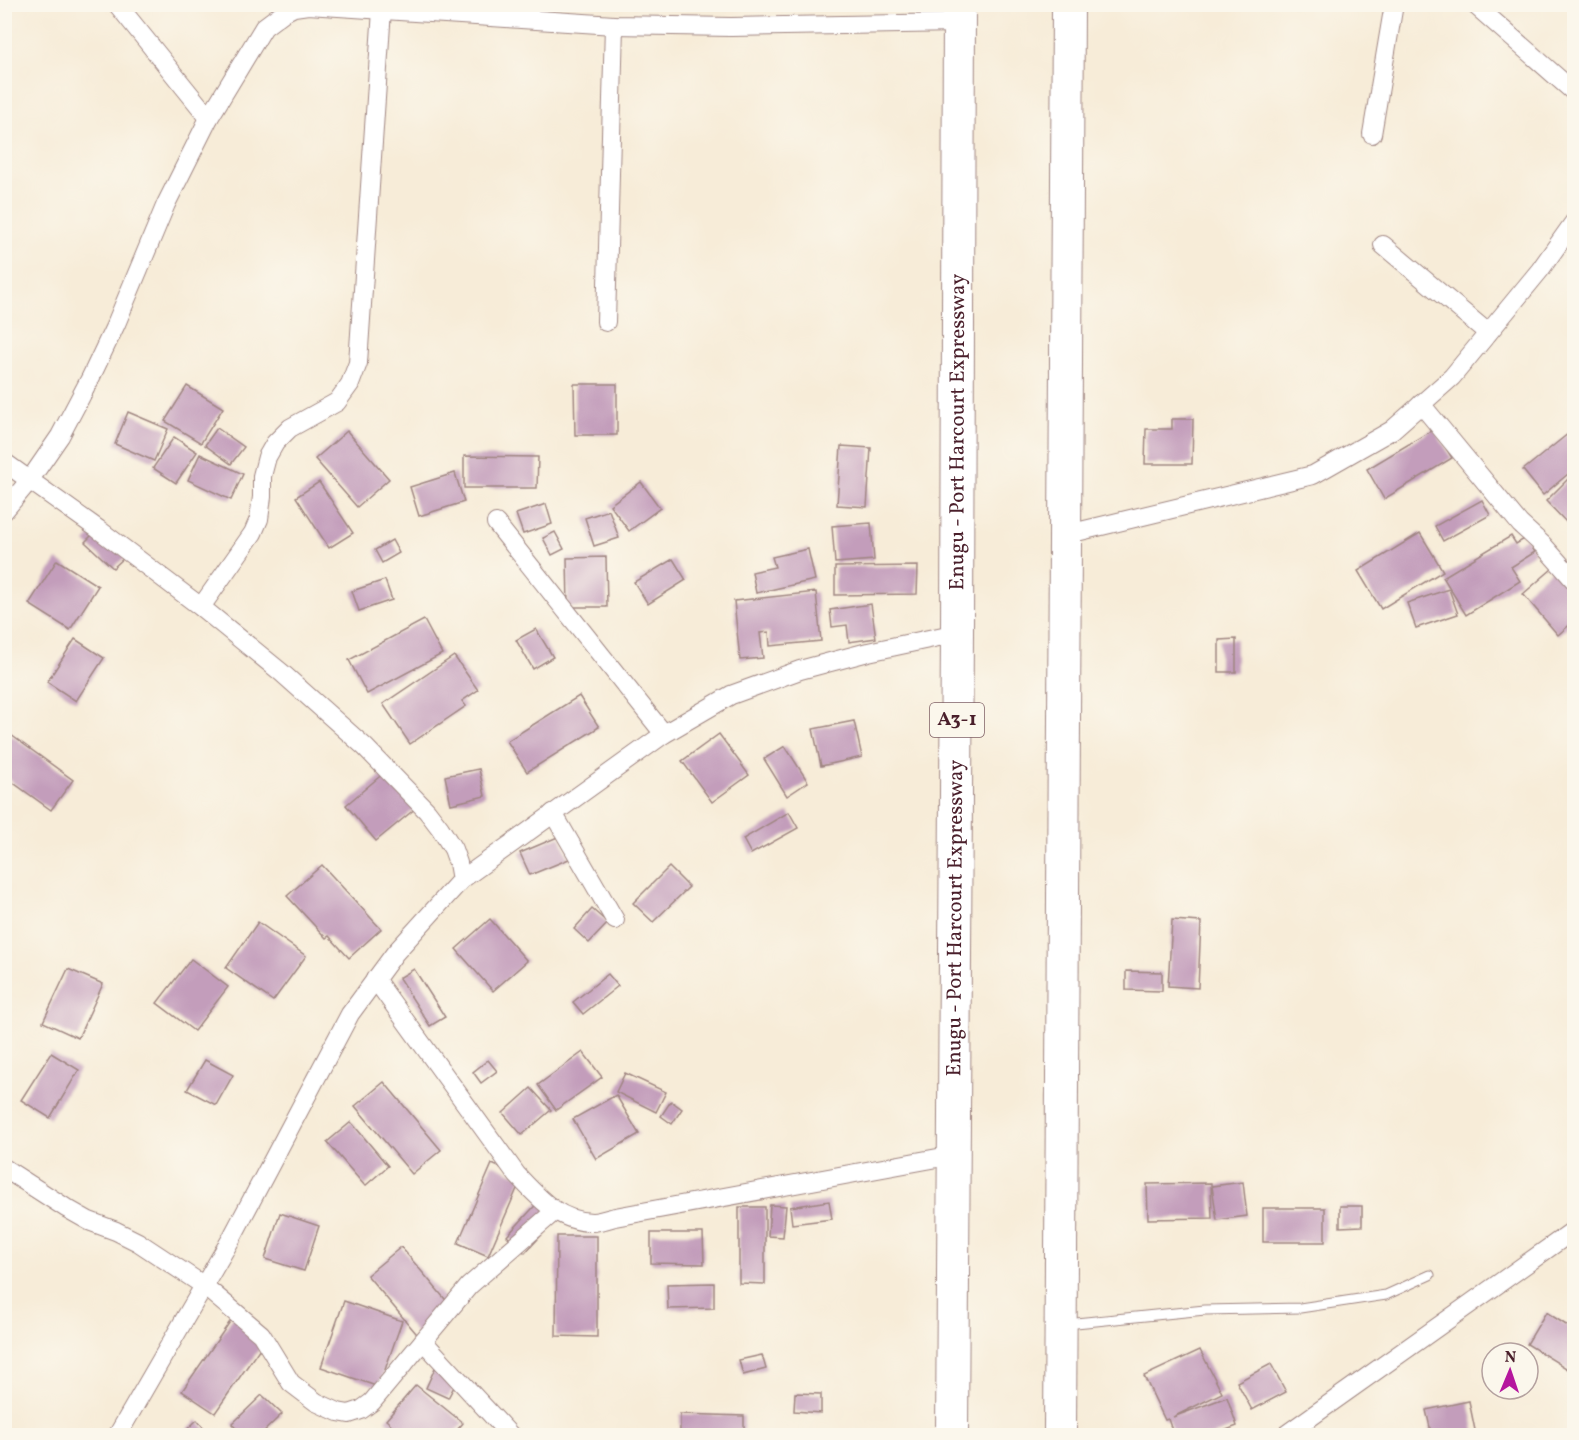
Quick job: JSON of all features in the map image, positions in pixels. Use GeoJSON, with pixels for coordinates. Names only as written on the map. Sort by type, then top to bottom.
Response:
{"type":"FeatureCollection","features":[{"type":"Feature","properties":{"kind":"highway"},"geometry":{"type":"LineString","coordinates":[[1060,1436],[1068,4]]}},
{"type":"Feature","properties":{"kind":"highway","name":"Enugu - Port Harcourt Expressway"},"geometry":{"type":"LineString","coordinates":[[951,1436],[959,14]]}},
{"type":"Feature","properties":{"kind":"street"},"geometry":{"type":"LineString","coordinates":[[117,4],[209,118]]}},
{"type":"Feature","properties":{"kind":"street"},"geometry":{"type":"LineString","coordinates":[[1372,134],[1395,4]]}},
{"type":"Feature","properties":{"kind":"street"},"geometry":{"type":"LineString","coordinates":[[1474,4],[1575,92]]}},
{"type":"Feature","properties":{"kind":"street"},"geometry":{"type":"LineString","coordinates":[[4,511],[29,481],[60,436],[90,379],[116,324],[166,204],[209,118],[264,27],[284,12],[294,7],[308,5],[615,26],[731,27],[959,14]]}},
{"type":"Feature","properties":{"kind":"street"},"geometry":{"type":"LineString","coordinates":[[201,608],[253,533],[259,519],[262,476],[267,457],[275,443],[290,428],[337,402],[350,384],[358,363],[382,10]]}},
{"type":"Feature","properties":{"kind":"street"},"geometry":{"type":"LineString","coordinates":[[606,322],[615,26]]}},
{"type":"Feature","properties":{"kind":"street"},"geometry":{"type":"LineString","coordinates":[[1064,535],[1313,475],[1392,430],[1452,377],[1540,270],[1575,222]]}},
{"type":"Feature","properties":{"kind":"street"},"geometry":{"type":"LineString","coordinates":[[1383,245],[1488,333]]}},
{"type":"Feature","properties":{"kind":"street"},"geometry":{"type":"LineString","coordinates":[[1421,404],[1520,524],[1575,580]]}},
{"type":"Feature","properties":{"kind":"street"},"geometry":{"type":"LineString","coordinates":[[4,462],[98,529],[201,608],[299,688],[365,747],[427,812],[453,849],[461,880]]}},
{"type":"Feature","properties":{"kind":"street"},"geometry":{"type":"LineString","coordinates":[[496,523],[664,734]]}},
{"type":"Feature","properties":{"kind":"street"},"geometry":{"type":"LineString","coordinates":[[117,1436],[231,1239],[350,1014],[395,953],[461,880],[664,734],[731,695],[800,670],[868,652],[957,633]]}},
{"type":"Feature","properties":{"kind":"street"},"geometry":{"type":"LineString","coordinates":[[553,813],[615,920]]}},
{"type":"Feature","properties":{"kind":"street"},"geometry":{"type":"LineString","coordinates":[[375,979],[517,1175],[555,1211],[573,1220],[594,1223],[615,1217],[954,1155]]}},
{"type":"Feature","properties":{"kind":"street"},"geometry":{"type":"LineString","coordinates":[[4,1168],[89,1221],[138,1242],[203,1285],[261,1334],[291,1383],[316,1402],[338,1413],[349,1414],[361,1410],[372,1402],[469,1286],[555,1211]]}},
{"type":"Feature","properties":{"kind":"street"},"geometry":{"type":"LineString","coordinates":[[1284,1436],[1575,1230]]}},
{"type":"Feature","properties":{"kind":"street"},"geometry":{"type":"LineString","coordinates":[[423,1341],[511,1436]]}},
{"type":"Feature","properties":{"kind":"lane"},"geometry":{"type":"LineString","coordinates":[[1061,1325],[1205,1310],[1300,1308],[1386,1295],[1430,1275]]}},
{"type":"Feature","properties":{"kind":"building"},"geometry":{"type":"Polygon","coordinates":[[[574,384],[617,384],[617,435],[575,435],[574,384]]]}},
{"type":"Feature","properties":{"kind":"building"},"geometry":{"type":"Polygon","coordinates":[[[187,386],[223,408],[201,443],[165,421],[187,386]]]}},
{"type":"Feature","properties":{"kind":"building"},"geometry":{"type":"Polygon","coordinates":[[[128,412],[168,429],[154,461],[115,444],[128,412]]]}},
{"type":"Feature","properties":{"kind":"building"},"geometry":{"type":"Polygon","coordinates":[[[1172,419],[1193,419],[1192,464],[1145,464],[1146,429],[1172,429],[1172,419]]]}},
{"type":"Feature","properties":{"kind":"building"},"geometry":{"type":"Polygon","coordinates":[[[217,428],[244,447],[231,464],[205,445],[217,428]]]}},
{"type":"Feature","properties":{"kind":"building"},"geometry":{"type":"Polygon","coordinates":[[[1434,429],[1452,458],[1384,499],[1367,469],[1434,429]]]}},
{"type":"Feature","properties":{"kind":"building"},"geometry":{"type":"Polygon","coordinates":[[[1574,429],[1574,469],[1543,495],[1523,470],[1574,429]]]}},
{"type":"Feature","properties":{"kind":"building"},"geometry":{"type":"Polygon","coordinates":[[[347,431],[389,479],[357,507],[315,459],[347,431]]]}},
{"type":"Feature","properties":{"kind":"building"},"geometry":{"type":"Polygon","coordinates":[[[174,437],[197,452],[176,483],[153,468],[174,437]]]}},
{"type":"Feature","properties":{"kind":"building"},"geometry":{"type":"Polygon","coordinates":[[[841,446],[871,448],[867,507],[837,505],[841,446]]]}},
{"type":"Feature","properties":{"kind":"building"},"geometry":{"type":"Polygon","coordinates":[[[200,454],[243,474],[231,500],[188,480],[200,454]]]}},
{"type":"Feature","properties":{"kind":"building"},"geometry":{"type":"Polygon","coordinates":[[[464,456],[538,457],[537,488],[464,488],[464,456]]]}},
{"type":"Feature","properties":{"kind":"building"},"geometry":{"type":"Polygon","coordinates":[[[455,473],[464,502],[419,516],[410,487],[455,473]]]}},
{"type":"Feature","properties":{"kind":"building"},"geometry":{"type":"Polygon","coordinates":[[[1574,473],[1574,516],[1567,523],[1546,501],[1574,473]]]}},
{"type":"Feature","properties":{"kind":"building"},"geometry":{"type":"Polygon","coordinates":[[[319,482],[353,533],[329,548],[296,497],[319,482]]]}},
{"type":"Feature","properties":{"kind":"building"},"geometry":{"type":"Polygon","coordinates":[[[641,482],[660,508],[629,531],[610,505],[641,482]]]}},
{"type":"Feature","properties":{"kind":"building"},"geometry":{"type":"Polygon","coordinates":[[[1482,500],[1490,515],[1443,541],[1435,526],[1482,500]]]}},
{"type":"Feature","properties":{"kind":"building"},"geometry":{"type":"Polygon","coordinates":[[[546,504],[552,524],[523,534],[516,514],[546,504]]]}},
{"type":"Feature","properties":{"kind":"building"},"geometry":{"type":"Polygon","coordinates":[[[609,510],[619,538],[594,546],[585,518],[609,510]]]}},
{"type":"Feature","properties":{"kind":"building"},"geometry":{"type":"Polygon","coordinates":[[[871,523],[874,560],[835,563],[832,526],[871,523]]]}},
{"type":"Feature","properties":{"kind":"building"},"geometry":{"type":"Polygon","coordinates":[[[97,530],[125,557],[113,568],[85,542],[97,530]]]}},
{"type":"Feature","properties":{"kind":"building"},"geometry":{"type":"Polygon","coordinates":[[[555,532],[564,549],[552,555],[543,538],[555,532]]]}},
{"type":"Feature","properties":{"kind":"building"},"geometry":{"type":"Polygon","coordinates":[[[1420,533],[1443,571],[1381,609],[1358,571],[1420,533]]]}},
{"type":"Feature","properties":{"kind":"building"},"geometry":{"type":"Polygon","coordinates":[[[1511,536],[1516,544],[1526,538],[1535,552],[1511,567],[1520,581],[1466,615],[1443,577],[1511,536]]]}},
{"type":"Feature","properties":{"kind":"building"},"geometry":{"type":"Polygon","coordinates":[[[392,540],[399,553],[382,563],[375,550],[392,540]]]}},
{"type":"Feature","properties":{"kind":"building"},"geometry":{"type":"Polygon","coordinates":[[[808,549],[815,580],[756,593],[752,572],[775,567],[772,557],[808,549]]]}},
{"type":"Feature","properties":{"kind":"building"},"geometry":{"type":"Polygon","coordinates":[[[606,557],[607,607],[568,607],[567,558],[606,557]]]}},
{"type":"Feature","properties":{"kind":"building"},"geometry":{"type":"Polygon","coordinates":[[[673,559],[686,580],[648,604],[634,582],[673,559]]]}},
{"type":"Feature","properties":{"kind":"building"},"geometry":{"type":"Polygon","coordinates":[[[57,560],[98,586],[70,630],[29,604],[57,560]]]}},
{"type":"Feature","properties":{"kind":"building"},"geometry":{"type":"Polygon","coordinates":[[[1559,563],[1574,581],[1574,621],[1558,635],[1523,594],[1559,563]]]}},
{"type":"Feature","properties":{"kind":"building"},"geometry":{"type":"Polygon","coordinates":[[[918,566],[917,594],[835,595],[835,567],[918,566]]]}},
{"type":"Feature","properties":{"kind":"building"},"geometry":{"type":"Polygon","coordinates":[[[385,580],[392,600],[359,611],[352,591],[385,580]]]}},
{"type":"Feature","properties":{"kind":"building"},"geometry":{"type":"Polygon","coordinates":[[[1449,589],[1458,614],[1416,628],[1407,603],[1449,589]]]}},
{"type":"Feature","properties":{"kind":"building"},"geometry":{"type":"Polygon","coordinates":[[[816,592],[821,641],[770,646],[769,632],[760,633],[763,658],[740,660],[734,601],[816,592]]]}},
{"type":"Feature","properties":{"kind":"building"},"geometry":{"type":"Polygon","coordinates":[[[871,604],[876,638],[849,642],[847,625],[832,627],[830,610],[871,604]]]}},
{"type":"Feature","properties":{"kind":"building"},"geometry":{"type":"Polygon","coordinates":[[[424,620],[442,654],[367,694],[349,660],[424,620]]]}},
{"type":"Feature","properties":{"kind":"building"},"geometry":{"type":"Polygon","coordinates":[[[536,629],[553,657],[533,669],[516,640],[536,629]]]}},
{"type":"Feature","properties":{"kind":"building"},"geometry":{"type":"Polygon","coordinates":[[[75,639],[104,658],[76,701],[47,682],[75,639]]]}},
{"type":"Feature","properties":{"kind":"building"},"geometry":{"type":"Polygon","coordinates":[[[1236,639],[1236,672],[1219,672],[1219,640],[1236,639]]]}},
{"type":"Feature","properties":{"kind":"building"},"geometry":{"type":"Polygon","coordinates":[[[454,656],[478,690],[462,701],[466,706],[410,744],[383,704],[454,656]]]}},
{"type":"Feature","properties":{"kind":"building"},"geometry":{"type":"Polygon","coordinates":[[[579,696],[599,727],[527,772],[507,741],[579,696]]]}},
{"type":"Feature","properties":{"kind":"building"},"geometry":{"type":"Polygon","coordinates":[[[854,721],[862,757],[821,766],[813,729],[854,721]]]}},
{"type":"Feature","properties":{"kind":"building"},"geometry":{"type":"Polygon","coordinates":[[[719,734],[749,775],[712,802],[682,761],[719,734]]]}},
{"type":"Feature","properties":{"kind":"building"},"geometry":{"type":"Polygon","coordinates":[[[11,735],[73,780],[51,810],[4,776],[4,744],[11,735]]]}},
{"type":"Feature","properties":{"kind":"building"},"geometry":{"type":"Polygon","coordinates":[[[785,746],[808,782],[787,796],[764,759],[785,746]]]}},
{"type":"Feature","properties":{"kind":"building"},"geometry":{"type":"Polygon","coordinates":[[[479,769],[485,796],[451,804],[445,776],[479,769]]]}},
{"type":"Feature","properties":{"kind":"building"},"geometry":{"type":"Polygon","coordinates":[[[385,772],[416,808],[376,841],[346,805],[385,772]]]}},
{"type":"Feature","properties":{"kind":"building"},"geometry":{"type":"Polygon","coordinates":[[[789,812],[798,828],[751,854],[743,839],[789,812]]]}},
{"type":"Feature","properties":{"kind":"building"},"geometry":{"type":"Polygon","coordinates":[[[560,836],[569,859],[530,875],[520,853],[560,836]]]}},
{"type":"Feature","properties":{"kind":"building"},"geometry":{"type":"Polygon","coordinates":[[[322,865],[381,929],[349,958],[329,936],[326,938],[287,896],[322,865]]]}},
{"type":"Feature","properties":{"kind":"building"},"geometry":{"type":"Polygon","coordinates":[[[669,867],[689,887],[653,922],[633,903],[669,867]]]}},
{"type":"Feature","properties":{"kind":"building"},"geometry":{"type":"Polygon","coordinates":[[[592,909],[608,923],[589,943],[574,929],[592,909]]]}},
{"type":"Feature","properties":{"kind":"building"},"geometry":{"type":"Polygon","coordinates":[[[490,919],[527,961],[493,991],[456,949],[490,919]]]}},
{"type":"Feature","properties":{"kind":"building"},"geometry":{"type":"Polygon","coordinates":[[[1172,920],[1201,922],[1198,988],[1168,986],[1172,920]]]}},
{"type":"Feature","properties":{"kind":"building"},"geometry":{"type":"Polygon","coordinates":[[[258,922],[306,956],[273,1001],[226,968],[258,922]]]}},
{"type":"Feature","properties":{"kind":"building"},"geometry":{"type":"Polygon","coordinates":[[[191,959],[228,987],[194,1031],[157,1003],[191,959]]]}},
{"type":"Feature","properties":{"kind":"building"},"geometry":{"type":"Polygon","coordinates":[[[68,969],[103,984],[78,1038],[43,1022],[68,969]]]}},
{"type":"Feature","properties":{"kind":"building"},"geometry":{"type":"Polygon","coordinates":[[[414,969],[445,1017],[430,1026],[399,978],[414,969]]]}},
{"type":"Feature","properties":{"kind":"building"},"geometry":{"type":"Polygon","coordinates":[[[1126,971],[1162,972],[1162,991],[1126,990],[1126,971]]]}},
{"type":"Feature","properties":{"kind":"building"},"geometry":{"type":"Polygon","coordinates":[[[608,974],[618,986],[583,1014],[573,1002],[608,974]]]}},
{"type":"Feature","properties":{"kind":"building"},"geometry":{"type":"Polygon","coordinates":[[[583,1052],[602,1077],[556,1110],[538,1085],[583,1052]]]}},
{"type":"Feature","properties":{"kind":"building"},"geometry":{"type":"Polygon","coordinates":[[[51,1053],[79,1070],[50,1118],[21,1100],[51,1053]]]}},
{"type":"Feature","properties":{"kind":"building"},"geometry":{"type":"Polygon","coordinates":[[[205,1060],[233,1075],[216,1105],[187,1090],[205,1060]]]}},
{"type":"Feature","properties":{"kind":"building"},"geometry":{"type":"Polygon","coordinates":[[[488,1060],[497,1071],[481,1083],[473,1072],[488,1060]]]}},
{"type":"Feature","properties":{"kind":"building"},"geometry":{"type":"Polygon","coordinates":[[[625,1073],[666,1092],[656,1112],[616,1092],[625,1073]]]}},
{"type":"Feature","properties":{"kind":"building"},"geometry":{"type":"Polygon","coordinates":[[[384,1082],[441,1150],[412,1174],[355,1106],[384,1082]]]}},
{"type":"Feature","properties":{"kind":"building"},"geometry":{"type":"Polygon","coordinates":[[[531,1088],[551,1110],[522,1135],[503,1113],[531,1088]]]}},
{"type":"Feature","properties":{"kind":"building"},"geometry":{"type":"Polygon","coordinates":[[[616,1095],[639,1134],[596,1159],[573,1119],[616,1095]]]}},
{"type":"Feature","properties":{"kind":"building"},"geometry":{"type":"Polygon","coordinates":[[[671,1101],[682,1109],[672,1124],[661,1116],[671,1101]]]}},
{"type":"Feature","properties":{"kind":"building"},"geometry":{"type":"Polygon","coordinates":[[[351,1122],[388,1166],[365,1186],[327,1142],[351,1122]]]}},
{"type":"Feature","properties":{"kind":"building"},"geometry":{"type":"Polygon","coordinates":[[[492,1164],[522,1177],[488,1256],[458,1243],[492,1164]]]}},
{"type":"Feature","properties":{"kind":"building"},"geometry":{"type":"Polygon","coordinates":[[[1243,1182],[1247,1216],[1217,1220],[1212,1186],[1243,1182]]]}},
{"type":"Feature","properties":{"kind":"building"},"geometry":{"type":"Polygon","coordinates":[[[1211,1183],[1212,1218],[1148,1219],[1147,1184],[1211,1183]]]}},
{"type":"Feature","properties":{"kind":"building"},"geometry":{"type":"Polygon","coordinates":[[[543,1197],[561,1214],[525,1253],[507,1236],[543,1197]]]}},
{"type":"Feature","properties":{"kind":"building"},"geometry":{"type":"Polygon","coordinates":[[[829,1201],[832,1219],[792,1224],[790,1207],[829,1201]]]}},
{"type":"Feature","properties":{"kind":"building"},"geometry":{"type":"Polygon","coordinates":[[[770,1205],[786,1206],[783,1237],[768,1236],[770,1205]]]}},
{"type":"Feature","properties":{"kind":"building"},"geometry":{"type":"Polygon","coordinates":[[[1340,1206],[1362,1206],[1362,1226],[1340,1227],[1340,1206]]]}},
{"type":"Feature","properties":{"kind":"building"},"geometry":{"type":"Polygon","coordinates":[[[739,1207],[765,1207],[765,1284],[739,1283],[739,1207]]]}},
{"type":"Feature","properties":{"kind":"building"},"geometry":{"type":"Polygon","coordinates":[[[1263,1208],[1325,1208],[1325,1242],[1263,1242],[1263,1208]]]}},
{"type":"Feature","properties":{"kind":"building"},"geometry":{"type":"Polygon","coordinates":[[[280,1213],[319,1226],[304,1271],[265,1259],[280,1213]]]}},
{"type":"Feature","properties":{"kind":"building"},"geometry":{"type":"Polygon","coordinates":[[[651,1233],[703,1233],[704,1264],[651,1263],[651,1233]]]}},
{"type":"Feature","properties":{"kind":"building"},"geometry":{"type":"Polygon","coordinates":[[[557,1236],[597,1236],[597,1337],[556,1336],[557,1236]]]}},
{"type":"Feature","properties":{"kind":"building"},"geometry":{"type":"Polygon","coordinates":[[[401,1247],[455,1311],[421,1339],[367,1275],[401,1247]]]}},
{"type":"Feature","properties":{"kind":"building"},"geometry":{"type":"Polygon","coordinates":[[[714,1283],[714,1308],[668,1309],[667,1284],[714,1283]]]}},
{"type":"Feature","properties":{"kind":"building"},"geometry":{"type":"Polygon","coordinates":[[[344,1301],[402,1321],[379,1387],[321,1367],[344,1301]]]}},
{"type":"Feature","properties":{"kind":"building"},"geometry":{"type":"Polygon","coordinates":[[[1546,1312],[1574,1330],[1574,1373],[1540,1352],[1540,1341],[1529,1341],[1546,1312]]]}},
{"type":"Feature","properties":{"kind":"building"},"geometry":{"type":"Polygon","coordinates":[[[236,1313],[269,1335],[215,1413],[182,1391],[236,1313]]]}},
{"type":"Feature","properties":{"kind":"building"},"geometry":{"type":"Polygon","coordinates":[[[1200,1350],[1222,1393],[1173,1417],[1227,1397],[1237,1426],[1210,1436],[1174,1436],[1168,1419],[1165,1420],[1144,1376],[1200,1350]]]}},
{"type":"Feature","properties":{"kind":"building"},"geometry":{"type":"Polygon","coordinates":[[[762,1355],[766,1369],[743,1375],[739,1360],[762,1355]]]}},
{"type":"Feature","properties":{"kind":"building"},"geometry":{"type":"Polygon","coordinates":[[[1271,1364],[1286,1392],[1252,1410],[1237,1382],[1271,1364]]]}},
{"type":"Feature","properties":{"kind":"building"},"geometry":{"type":"Polygon","coordinates":[[[435,1368],[458,1379],[448,1398],[426,1388],[435,1368]]]}},
{"type":"Feature","properties":{"kind":"building"},"geometry":{"type":"Polygon","coordinates":[[[416,1385],[463,1423],[452,1436],[404,1436],[386,1420],[416,1385]]]}},
{"type":"Feature","properties":{"kind":"building"},"geometry":{"type":"Polygon","coordinates":[[[795,1393],[821,1394],[821,1413],[794,1411],[795,1393]]]}},
{"type":"Feature","properties":{"kind":"building"},"geometry":{"type":"Polygon","coordinates":[[[262,1395],[282,1414],[259,1436],[243,1436],[232,1424],[262,1395]]]}},
{"type":"Feature","properties":{"kind":"building"},"geometry":{"type":"Polygon","coordinates":[[[1469,1401],[1476,1435],[1432,1436],[1426,1410],[1469,1401]]]}},
{"type":"Feature","properties":{"kind":"building"},"geometry":{"type":"Polygon","coordinates":[[[680,1414],[744,1416],[744,1436],[680,1436],[680,1414]]]}},
{"type":"Feature","properties":{"kind":"building"},"geometry":{"type":"Polygon","coordinates":[[[197,1420],[211,1436],[180,1436],[197,1420]]]}}]}
